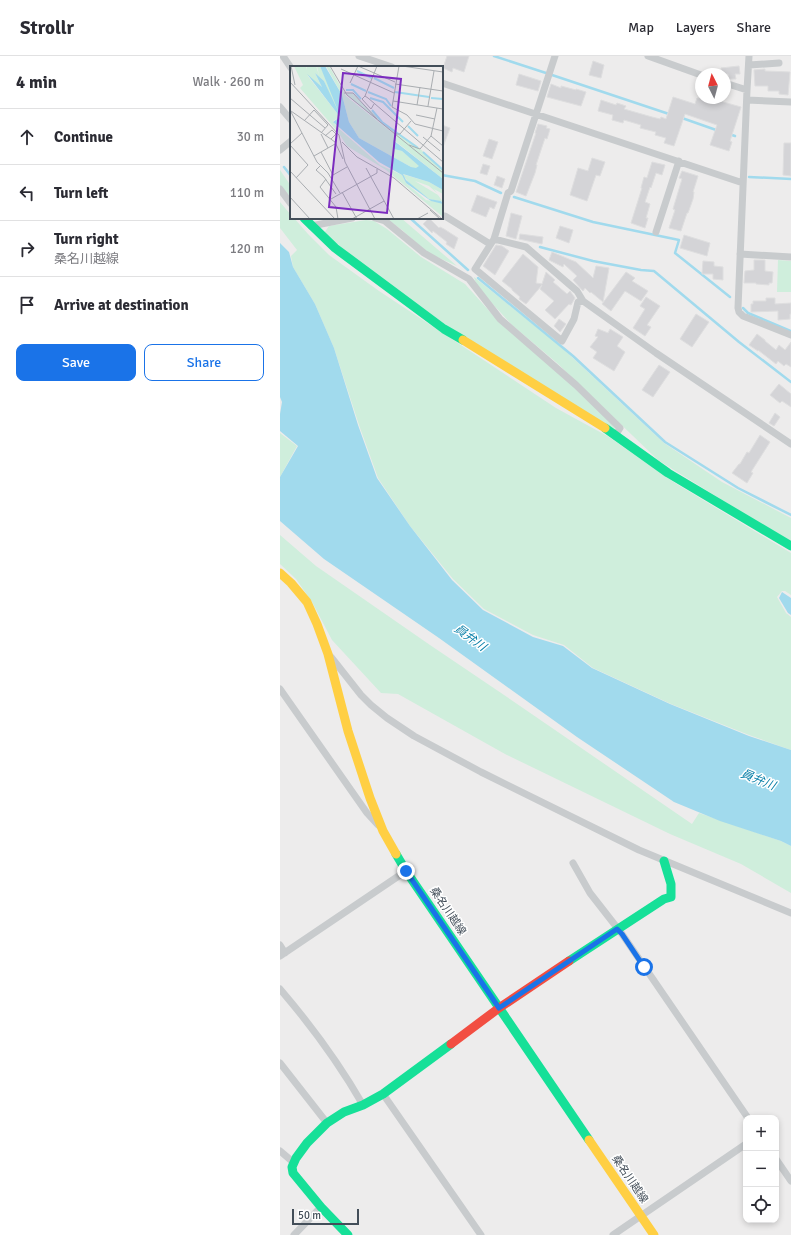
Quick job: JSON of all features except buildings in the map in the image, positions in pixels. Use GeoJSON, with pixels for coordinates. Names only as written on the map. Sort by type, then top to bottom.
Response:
{"type":"FeatureCollection","features":[{"type":"Feature","properties":{"kind":"street"},"geometry":{"type":"LineString","coordinates":[[283,56],[290,66]]}},
{"type":"Feature","properties":{"kind":"street"},"geometry":{"type":"LineString","coordinates":[[359,56],[389,66]]}},
{"type":"Feature","properties":{"kind":"street"},"geometry":{"type":"LineString","coordinates":[[469,279],[492,241],[555,56]]}},
{"type":"Feature","properties":{"kind":"street"},"geometry":{"type":"LineString","coordinates":[[648,56],[695,72]]}},
{"type":"Feature","properties":{"kind":"street"},"geometry":{"type":"LineString","coordinates":[[750,56],[747,90],[737,302],[739,312],[743,316],[791,335]]}},
{"type":"Feature","properties":{"kind":"street"},"geometry":{"type":"LineString","coordinates":[[749,65],[779,63]]}},
{"type":"Feature","properties":{"kind":"street"},"geometry":{"type":"LineString","coordinates":[[443,84],[743,183]]}},
{"type":"Feature","properties":{"kind":"street"},"geometry":{"type":"LineString","coordinates":[[731,85],[747,90]]}},
{"type":"Feature","properties":{"kind":"street"},"geometry":{"type":"LineString","coordinates":[[747,100],[791,102]]}},
{"type":"Feature","properties":{"kind":"street"},"geometry":{"type":"LineString","coordinates":[[280,107],[290,119]]}},
{"type":"Feature","properties":{"kind":"street"},"geometry":{"type":"LineString","coordinates":[[280,150],[290,142]]}},
{"type":"Feature","properties":{"kind":"street"},"geometry":{"type":"LineString","coordinates":[[656,232],[678,161]]}},
{"type":"Feature","properties":{"kind":"street"},"geometry":{"type":"LineString","coordinates":[[280,189],[290,203]]}},
{"type":"Feature","properties":{"kind":"street"},"geometry":{"type":"LineString","coordinates":[[443,216],[492,241],[526,247],[578,291],[583,301],[791,444]]}},
{"type":"Feature","properties":{"kind":"street"},"geometry":{"type":"LineString","coordinates":[[305,219],[335,248],[444,329],[615,436],[668,473],[790,543]]}},
{"type":"Feature","properties":{"kind":"street"},"geometry":{"type":"LineString","coordinates":[[311,226],[347,219]]}},
{"type":"Feature","properties":{"kind":"street"},"geometry":{"type":"LineString","coordinates":[[378,219],[385,221],[424,253],[469,279],[500,319],[576,385],[620,428],[615,436]]}},
{"type":"Feature","properties":{"kind":"street"},"geometry":{"type":"LineString","coordinates":[[740,254],[791,257]]}},
{"type":"Feature","properties":{"kind":"street"},"geometry":{"type":"LineString","coordinates":[[475,269],[562,341],[574,319],[578,302],[583,301]]}},
{"type":"Feature","properties":{"kind":"street","name":"桑名川越線"},"geometry":{"type":"LineString","coordinates":[[280,573],[291,583],[307,602],[317,624],[328,654],[348,731],[370,798],[383,831],[406,871],[654,1235]]}},
{"type":"Feature","properties":{"kind":"street"},"geometry":{"type":"LineString","coordinates":[[328,654],[361,695],[387,718],[414,736],[481,772],[664,861],[791,913]]}},
{"type":"Feature","properties":{"kind":"street"},"geometry":{"type":"LineString","coordinates":[[280,689],[367,813],[383,831]]}},
{"type":"Feature","properties":{"kind":"street"},"geometry":{"type":"LineString","coordinates":[[348,1235],[321,1207],[293,1173],[293,1162],[307,1143],[327,1122],[344,1112],[383,1094],[499,1008],[664,898],[670,897],[672,894],[670,881],[664,861]]}},
{"type":"Feature","properties":{"kind":"street"},"geometry":{"type":"LineString","coordinates":[[573,864],[590,892],[622,934],[746,1115]]}},
{"type":"Feature","properties":{"kind":"street"},"geometry":{"type":"LineString","coordinates":[[280,945],[283,954],[406,871]]}},
{"type":"Feature","properties":{"kind":"street"},"geometry":{"type":"LineString","coordinates":[[280,988],[346,1076],[363,1104]]}},
{"type":"Feature","properties":{"kind":"street"},"geometry":{"type":"LineString","coordinates":[[280,1063],[327,1122]]}},
{"type":"Feature","properties":{"kind":"street"},"geometry":{"type":"LineString","coordinates":[[383,1094],[481,1235]]}},
{"type":"Feature","properties":{"kind":"street"},"geometry":{"type":"LineString","coordinates":[[614,1235],[743,1146]]}},
{"type":"Feature","properties":{"kind":"street"},"geometry":{"type":"LineString","coordinates":[[280,1151],[293,1162]]}},
{"type":"Feature","properties":{"kind":"street"},"geometry":{"type":"LineString","coordinates":[[779,1163],[791,1181]]}},
{"type":"Feature","properties":{"kind":"street"},"geometry":{"type":"LineString","coordinates":[[294,1235],[321,1207]]}},
{"type":"Feature","properties":{"kind":"green space"},"geometry":{"type":"Polygon","coordinates":[[[280,170],[290,185],[290,197],[280,185],[280,170]]]}},
{"type":"Feature","properties":{"kind":"green space"},"geometry":{"type":"Polygon","coordinates":[[[280,202],[290,214],[290,219],[295,219],[329,255],[379,291],[556,408],[609,437],[675,483],[791,553],[791,595],[785,591],[782,591],[777,597],[786,613],[791,617],[791,750],[671,704],[593,668],[564,645],[533,635],[484,609],[453,579],[410,526],[378,478],[334,348],[315,304],[293,267],[291,256],[297,250],[280,228],[280,202]]]}},
{"type":"Feature","properties":{"kind":"green space"},"geometry":{"type":"Polygon","coordinates":[[[387,219],[402,219],[457,266],[428,253],[387,219]]]}},
{"type":"Feature","properties":{"kind":"green space"},"geometry":{"type":"Polygon","coordinates":[[[366,220],[374,221],[387,229],[421,257],[465,284],[500,323],[564,377],[617,427],[615,433],[449,327],[362,265],[324,233],[329,226],[366,220]]]}},
{"type":"Feature","properties":{"kind":"green space"},"geometry":{"type":"Polygon","coordinates":[[[778,260],[791,261],[791,292],[777,292],[778,260]]]}},
{"type":"Feature","properties":{"kind":"green space"},"geometry":{"type":"Polygon","coordinates":[[[474,277],[559,345],[664,443],[722,482],[791,518],[791,543],[658,460],[557,363],[512,325],[477,287],[474,277]]]}},
{"type":"Feature","properties":{"kind":"green space"},"geometry":{"type":"Polygon","coordinates":[[[280,433],[297,446],[280,477],[280,433]]]}},
{"type":"Feature","properties":{"kind":"green space"},"geometry":{"type":"Polygon","coordinates":[[[280,535],[316,566],[692,824],[699,813],[781,841],[791,846],[791,893],[741,864],[670,834],[505,754],[398,694],[381,693],[332,640],[312,602],[296,579],[280,564],[280,535]]]}},
{"type":"Feature","properties":{"kind":"water","name":"員弁川"},"geometry":{"type":"Polygon","coordinates":[[[280,243],[289,252],[293,267],[315,304],[334,348],[358,425],[377,478],[410,526],[452,580],[483,610],[533,637],[563,646],[592,668],[670,704],[749,736],[791,750],[791,846],[781,841],[720,821],[674,802],[577,737],[439,638],[324,559],[280,521],[280,477],[298,446],[280,431],[282,402],[280,397],[280,243]]]}},
{"type":"Feature","properties":{"kind":"water"},"geometry":{"type":"Polygon","coordinates":[[[782,592],[791,598],[791,615],[788,613],[779,598],[782,592]]]}},
{"type":"Feature","properties":{"kind":"waterway"},"geometry":{"type":"LineString","coordinates":[[494,56],[546,73]]}},
{"type":"Feature","properties":{"kind":"waterway"},"geometry":{"type":"LineString","coordinates":[[552,75],[669,114]]}},
{"type":"Feature","properties":{"kind":"waterway"},"geometry":{"type":"LineString","coordinates":[[682,118],[719,131]]}},
{"type":"Feature","properties":{"kind":"waterway"},"geometry":{"type":"LineString","coordinates":[[729,134],[735,136]]}},
{"type":"Feature","properties":{"kind":"waterway"},"geometry":{"type":"LineString","coordinates":[[284,167],[290,175]]}},
{"type":"Feature","properties":{"kind":"waterway"},"geometry":{"type":"LineString","coordinates":[[443,175],[475,181],[501,193]]}},
{"type":"Feature","properties":{"kind":"waterway"},"geometry":{"type":"LineString","coordinates":[[749,177],[791,179]]}},
{"type":"Feature","properties":{"kind":"waterway"},"geometry":{"type":"LineString","coordinates":[[514,197],[593,222],[679,240],[675,253],[730,297]]}},
{"type":"Feature","properties":{"kind":"waterway"},"geometry":{"type":"LineString","coordinates":[[411,219],[468,270]]}},
{"type":"Feature","properties":{"kind":"waterway"},"geometry":{"type":"LineString","coordinates":[[540,247],[593,261],[654,271],[739,342],[791,382]]}},
{"type":"Feature","properties":{"kind":"waterway"},"geometry":{"type":"LineString","coordinates":[[478,278],[573,356],[665,442],[738,488],[791,515]]}},
{"type":"Feature","properties":{"kind":"waterway"},"geometry":{"type":"LineString","coordinates":[[743,308],[748,313],[791,331]]}},
{"type":"Feature","properties":{"kind":"traffic: fast"},"geometry":{"type":"LineString","coordinates":[[305,219],[335,248],[444,329],[463,340]]}},
{"type":"Feature","properties":{"kind":"traffic: fast"},"geometry":{"type":"LineString","coordinates":[[605,428],[668,473],[791,546]]}},
{"type":"Feature","properties":{"kind":"traffic: fast"},"geometry":{"type":"LineString","coordinates":[[396,854],[406,871],[589,1140]]}},
{"type":"Feature","properties":{"kind":"traffic: fast"},"geometry":{"type":"LineString","coordinates":[[569,961],[664,899],[671,897],[671,884],[664,861]]}},
{"type":"Feature","properties":{"kind":"traffic: fast"},"geometry":{"type":"LineString","coordinates":[[348,1235],[321,1207],[293,1173],[292,1167],[296,1158],[307,1143],[327,1123],[344,1112],[363,1105],[383,1094],[451,1044]]}},
{"type":"Feature","properties":{"kind":"traffic: slow"},"geometry":{"type":"LineString","coordinates":[[463,340],[605,428]]}},
{"type":"Feature","properties":{"kind":"traffic: slow"},"geometry":{"type":"LineString","coordinates":[[280,573],[291,583],[307,602],[317,624],[328,654],[348,731],[370,798],[383,831],[396,854]]}},
{"type":"Feature","properties":{"kind":"traffic: slow"},"geometry":{"type":"LineString","coordinates":[[589,1140],[654,1235]]}},
{"type":"Feature","properties":{"kind":"traffic: jam"},"geometry":{"type":"LineString","coordinates":[[451,1044],[499,1008],[569,961]]}},
{"type":"Feature","properties":{"kind":"route"},"geometry":{"type":"LineString","coordinates":[[406,871],[499,1008],[617,929],[644,967]]}}]}
